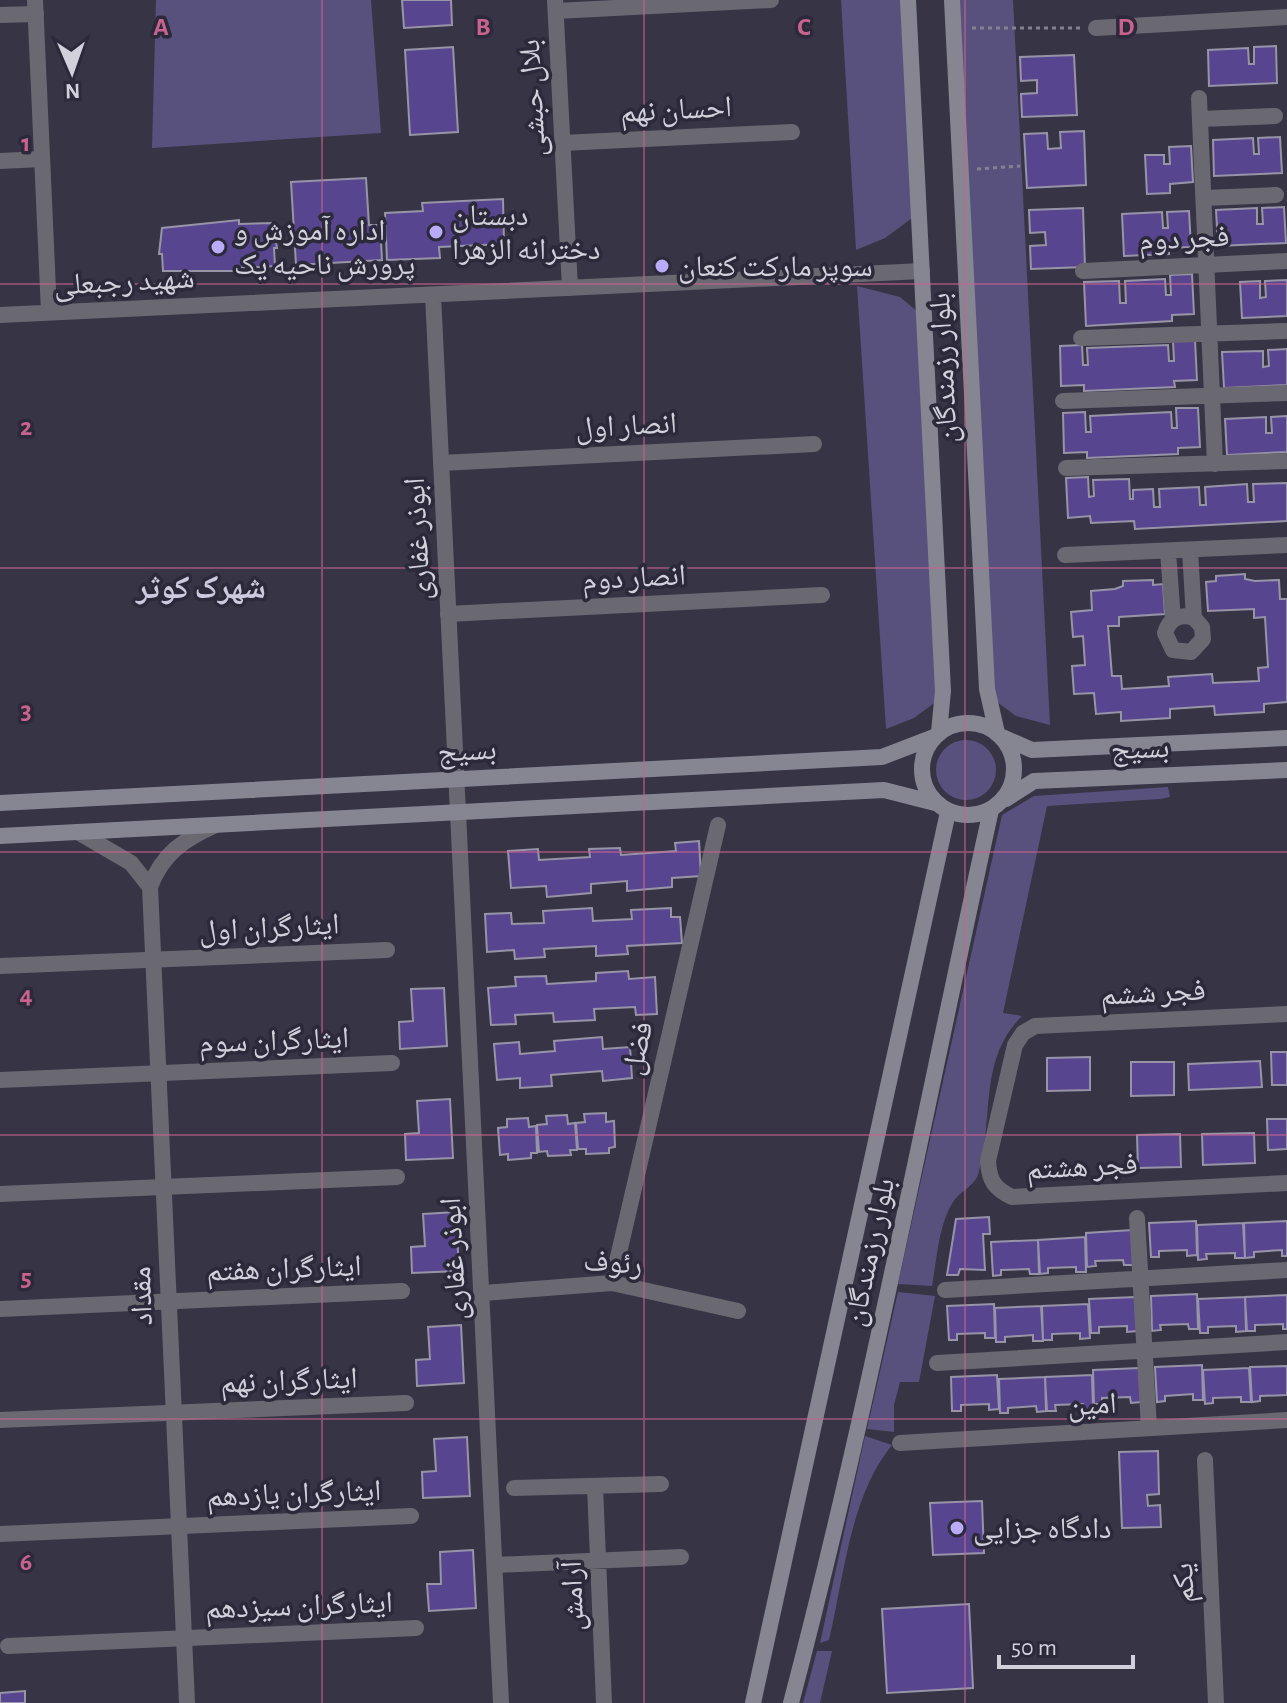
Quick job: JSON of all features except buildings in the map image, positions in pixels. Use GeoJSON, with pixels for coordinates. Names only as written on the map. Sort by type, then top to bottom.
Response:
{"type":"FeatureCollection","features":[{"type":"Feature","properties":{"kind":"main road","name":"بلوار رزمندگان"},"geometry":{"type":"LineString","coordinates":[[908,0],[943,691],[936,735]]}},
{"type":"Feature","properties":{"kind":"main road","name":"بلوار رزمندگان"},"geometry":{"type":"LineString","coordinates":[[952,0],[987,689],[998,734]]}},
{"type":"Feature","properties":{"kind":"main road"},"geometry":{"type":"LineString","coordinates":[[968,723],[998,734],[1011,750],[1015,768],[1012,786],[997,806],[977,815],[941,807],[925,788],[921,770],[924,752],[936,735],[968,723]]}},
{"type":"Feature","properties":{"kind":"main road","name":"بسیج"},"geometry":{"type":"LineString","coordinates":[[998,734],[1032,750],[1287,738]]}},
{"type":"Feature","properties":{"kind":"main road","name":"بسیج"},"geometry":{"type":"LineString","coordinates":[[0,803],[882,757],[936,735]]}},
{"type":"Feature","properties":{"kind":"main road","name":"بسیج"},"geometry":{"type":"LineString","coordinates":[[997,806],[1034,781],[1287,770]]}},
{"type":"Feature","properties":{"kind":"main road","name":"بسیج"},"geometry":{"type":"LineString","coordinates":[[0,836],[884,790],[941,807]]}},
{"type":"Feature","properties":{"kind":"main road","name":"بلوار رزمندگان"},"geometry":{"type":"LineString","coordinates":[[791,1703],[829,1561],[997,806]]}},
{"type":"Feature","properties":{"kind":"main road","name":"بلوار رزمندگان"},"geometry":{"type":"LineString","coordinates":[[753,1703],[941,807]]}},
{"type":"Feature","properties":{"kind":"street"},"geometry":{"type":"LineString","coordinates":[[555,5],[771,0]]}},
{"type":"Feature","properties":{"kind":"street","name":"بلال حبشی"},"geometry":{"type":"LineString","coordinates":[[555,5],[570,288]]}},
{"type":"Feature","properties":{"kind":"street"},"geometry":{"type":"LineString","coordinates":[[0,15],[36,7],[49,312]]}},
{"type":"Feature","properties":{"kind":"street"},"geometry":{"type":"LineString","coordinates":[[1096,28],[1287,17]]}},
{"type":"Feature","properties":{"kind":"street"},"geometry":{"type":"LineString","coordinates":[[1199,98],[1215,464]]}},
{"type":"Feature","properties":{"kind":"street"},"geometry":{"type":"LineString","coordinates":[[1200,119],[1275,116]]}},
{"type":"Feature","properties":{"kind":"street","name":"احسان نهم"},"geometry":{"type":"LineString","coordinates":[[562,143],[792,132]]}},
{"type":"Feature","properties":{"kind":"street"},"geometry":{"type":"LineString","coordinates":[[0,161],[42,159]]}},
{"type":"Feature","properties":{"kind":"street"},"geometry":{"type":"LineString","coordinates":[[1204,198],[1276,195]]}},
{"type":"Feature","properties":{"kind":"street","name":"فجر دوم"},"geometry":{"type":"LineString","coordinates":[[1083,271],[1287,261]]}},
{"type":"Feature","properties":{"kind":"street","name":"شهید رجبعلی"},"geometry":{"type":"LineString","coordinates":[[0,315],[922,271]]}},
{"type":"Feature","properties":{"kind":"street","name":"ابوذر غفاری"},"geometry":{"type":"LineString","coordinates":[[433,295],[501,1703]]}},
{"type":"Feature","properties":{"kind":"street"},"geometry":{"type":"LineString","coordinates":[[1081,338],[1285,331]]}},
{"type":"Feature","properties":{"kind":"street"},"geometry":{"type":"LineString","coordinates":[[1063,401],[1287,393]]}},
{"type":"Feature","properties":{"kind":"street","name":"انصار اول"},"geometry":{"type":"LineString","coordinates":[[441,463],[814,444]]}},
{"type":"Feature","properties":{"kind":"street"},"geometry":{"type":"LineString","coordinates":[[1066,468],[1287,461]]}},
{"type":"Feature","properties":{"kind":"street"},"geometry":{"type":"LineString","coordinates":[[1065,555],[1287,545]]}},
{"type":"Feature","properties":{"kind":"street"},"geometry":{"type":"LineString","coordinates":[[1190,550],[1194,618],[1202,627],[1203,639],[1197,649],[1185,653],[1173,650],[1166,640],[1167,627],[1182,616],[1194,618]]}},
{"type":"Feature","properties":{"kind":"street"},"geometry":{"type":"LineString","coordinates":[[1168,551],[1173,620]]}},
{"type":"Feature","properties":{"kind":"street","name":"انصار دوم"},"geometry":{"type":"LineString","coordinates":[[448,614],[822,595]]}},
{"type":"Feature","properties":{"kind":"street"},"geometry":{"type":"LineString","coordinates":[[78,832],[131,863],[150,887],[168,854],[186,839],[217,825]]}},
{"type":"Feature","properties":{"kind":"street","name":"فضل"},"geometry":{"type":"LineString","coordinates":[[612,1283],[718,825]]}},
{"type":"Feature","properties":{"kind":"street","name":"مقداد"},"geometry":{"type":"LineString","coordinates":[[150,887],[187,1703]]}},
{"type":"Feature","properties":{"kind":"street","name":"ایثارگران اول"},"geometry":{"type":"LineString","coordinates":[[0,966],[387,950]]}},
{"type":"Feature","properties":{"kind":"street","name":"فجر ششم"},"geometry":{"type":"LineString","coordinates":[[1023,1033],[1035,1026],[1287,1014]]}},
{"type":"Feature","properties":{"kind":"street","name":"فجر هشتم"},"geometry":{"type":"LineString","coordinates":[[1023,1033],[1015,1045],[988,1161],[989,1177],[998,1190],[1012,1197],[1287,1183]]}},
{"type":"Feature","properties":{"kind":"street","name":"ایثارگران سوم"},"geometry":{"type":"LineString","coordinates":[[0,1080],[392,1063]]}},
{"type":"Feature","properties":{"kind":"street"},"geometry":{"type":"LineString","coordinates":[[0,1194],[397,1177]]}},
{"type":"Feature","properties":{"kind":"street"},"geometry":{"type":"LineString","coordinates":[[1137,1218],[1149,1428]]}},
{"type":"Feature","properties":{"kind":"street"},"geometry":{"type":"LineString","coordinates":[[945,1290],[1287,1270]]}},
{"type":"Feature","properties":{"kind":"street","name":"رئوف"},"geometry":{"type":"LineString","coordinates":[[483,1293],[612,1283],[738,1311]]}},
{"type":"Feature","properties":{"kind":"street","name":"ایثارگران هفتم"},"geometry":{"type":"LineString","coordinates":[[0,1309],[402,1291]]}},
{"type":"Feature","properties":{"kind":"street"},"geometry":{"type":"LineString","coordinates":[[937,1363],[1287,1342]]}},
{"type":"Feature","properties":{"kind":"street","name":"ایثارگران نهم"},"geometry":{"type":"LineString","coordinates":[[0,1420],[406,1403]]}},
{"type":"Feature","properties":{"kind":"street","name":"امین"},"geometry":{"type":"LineString","coordinates":[[900,1443],[1287,1420]]}},
{"type":"Feature","properties":{"kind":"street","name":"یکم"},"geometry":{"type":"LineString","coordinates":[[1205,1460],[1216,1703]]}},
{"type":"Feature","properties":{"kind":"street"},"geometry":{"type":"LineString","coordinates":[[514,1488],[661,1484]]}},
{"type":"Feature","properties":{"kind":"street","name":"آرامش"},"geometry":{"type":"LineString","coordinates":[[595,1486],[604,1703]]}},
{"type":"Feature","properties":{"kind":"street","name":"ایثارگران یازدهم"},"geometry":{"type":"LineString","coordinates":[[0,1534],[411,1516]]}},
{"type":"Feature","properties":{"kind":"street"},"geometry":{"type":"LineString","coordinates":[[495,1565],[681,1557]]}},
{"type":"Feature","properties":{"kind":"street","name":"ایثارگران سیزدهم"},"geometry":{"type":"LineString","coordinates":[[8,1646],[416,1628]]}},
{"type":"Feature","properties":{"kind":"path"},"geometry":{"type":"LineString","coordinates":[[954,28],[1096,28]]}},
{"type":"Feature","properties":{"kind":"path"},"geometry":{"type":"LineString","coordinates":[[961,170],[1020,166]]}},
{"type":"Feature","properties":{"kind":"shaded area"},"geometry":{"type":"Polygon","coordinates":[[[156,0],[371,0],[381,133],[152,148],[156,0]]]}},
{"type":"Feature","properties":{"kind":"shaded area"},"geometry":{"type":"Polygon","coordinates":[[[841,0],[908,0],[919,213],[885,238],[856,250],[841,0]]]}},
{"type":"Feature","properties":{"kind":"shaded area"},"geometry":{"type":"Polygon","coordinates":[[[952,0],[1013,0],[1050,725],[1016,716],[989,696],[952,0]]]}},
{"type":"Feature","properties":{"kind":"shaded area"},"geometry":{"type":"Polygon","coordinates":[[[857,286],[900,297],[924,317],[941,698],[914,718],[886,729],[857,286]]]}},
{"type":"Feature","properties":{"kind":"shaded area"},"geometry":{"type":"Polygon","coordinates":[[[966,740],[977,742],[987,749],[994,759],[994,781],[987,791],[977,798],[966,800],[955,798],[945,791],[938,781],[936,770],[938,759],[945,749],[955,742],[966,740]]]}},
{"type":"Feature","properties":{"kind":"shaded area"},"geometry":{"type":"Polygon","coordinates":[[[1168,787],[1170,797],[1160,799],[1047,806],[1003,1013],[1022,1016],[1008,1033],[993,1072],[978,1175],[948,1211],[932,1286],[898,1284],[1002,815],[1034,796],[1168,787]]]}},
{"type":"Feature","properties":{"kind":"shaded area"},"geometry":{"type":"Polygon","coordinates":[[[898,1292],[935,1296],[919,1382],[900,1382],[894,1405],[894,1432],[867,1429],[898,1292]]]}},
{"type":"Feature","properties":{"kind":"shaded area"},"geometry":{"type":"Polygon","coordinates":[[[865,1436],[892,1445],[878,1465],[858,1512],[829,1640],[820,1643],[865,1436]]]}},
{"type":"Feature","properties":{"kind":"shaded area"},"geometry":{"type":"Polygon","coordinates":[[[817,1651],[832,1651],[820,1703],[803,1703],[817,1651]]]}},
{"type":"Feature","properties":{"kind":"place","name":"دبستان دخترانه الزهرا"},"geometry":{"type":"Point","coordinates":[436,232]}},
{"type":"Feature","properties":{"kind":"place","name":"اداره آموزش و پرورش ناحیه یک"},"geometry":{"type":"Point","coordinates":[218,247]}},
{"type":"Feature","properties":{"kind":"place","name":"سوپر مارکت کنعان"},"geometry":{"type":"Point","coordinates":[662,266]}},
{"type":"Feature","properties":{"kind":"place","name":"دادگاه جزایی"},"geometry":{"type":"Point","coordinates":[957,1528]}},
{"type":"Feature","properties":{"kind":"district","name":"شهرک کوثر"},"geometry":{"type":"Point","coordinates":[201,587]}}]}
